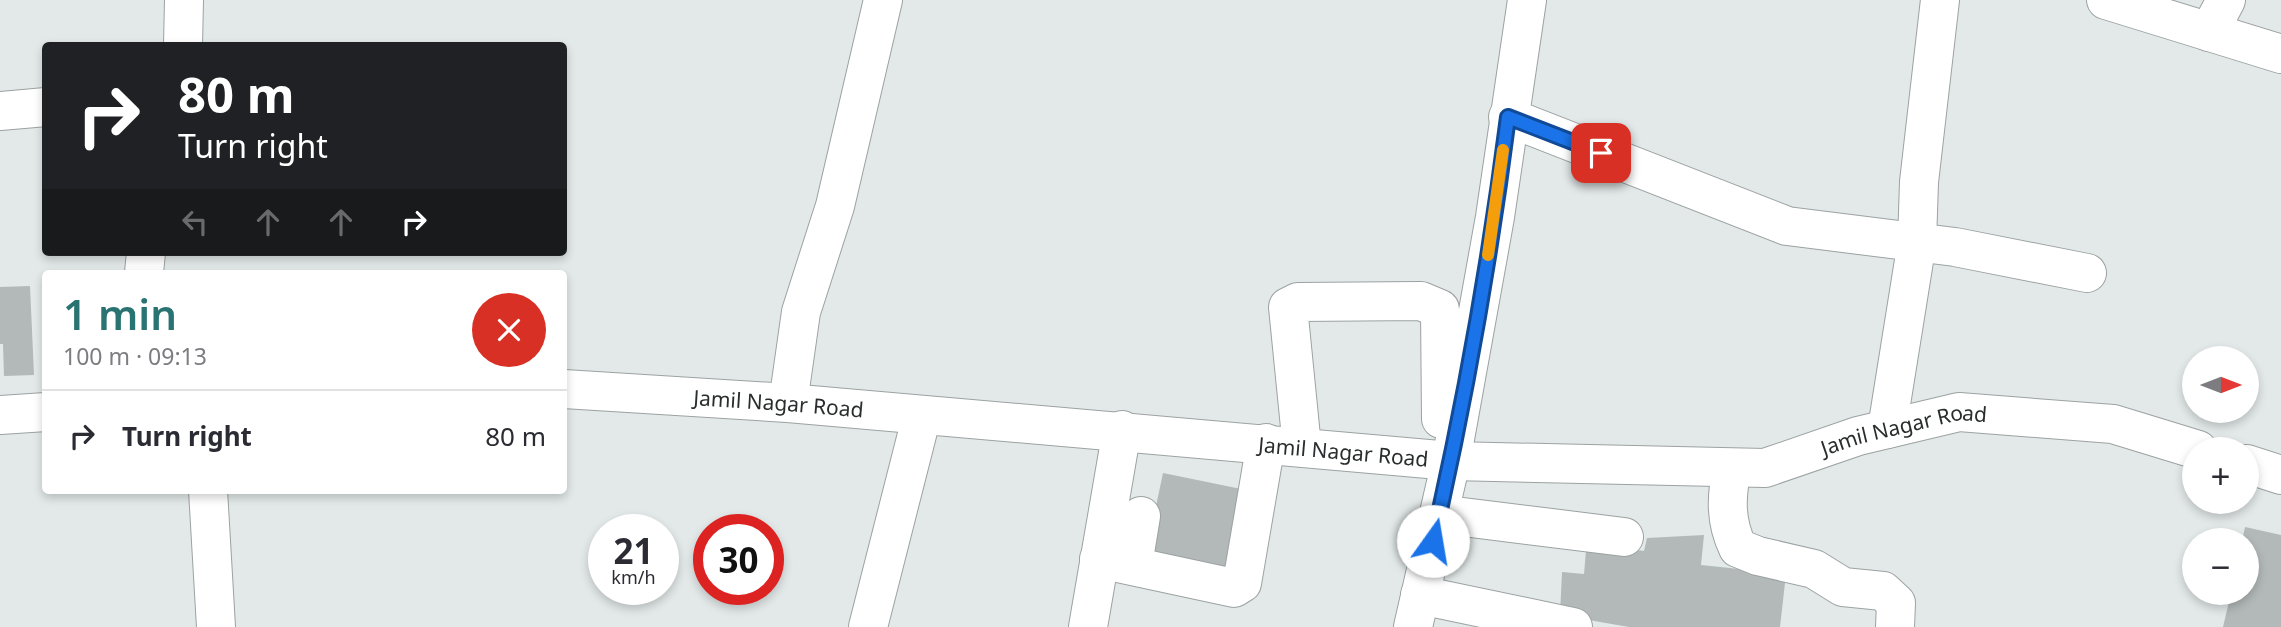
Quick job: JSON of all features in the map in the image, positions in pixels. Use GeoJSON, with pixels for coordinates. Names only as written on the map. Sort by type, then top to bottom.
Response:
{"type":"FeatureCollection","features":[{"type":"Feature","properties":{"kind":"street"},"geometry":{"type":"LineString","coordinates":[[183,42],[184,0]]}},
{"type":"Feature","properties":{"kind":"street"},"geometry":{"type":"LineString","coordinates":[[788,403],[801,312],[835,206],[883,0]]}},
{"type":"Feature","properties":{"kind":"street"},"geometry":{"type":"LineString","coordinates":[[1416,613],[1439,514],[1446,460],[1495,217],[1527,0]]}},
{"type":"Feature","properties":{"kind":"street"},"geometry":{"type":"LineString","coordinates":[[1887,429],[1917,242],[1919,183],[1940,0]]}},
{"type":"Feature","properties":{"kind":"street"},"geometry":{"type":"LineString","coordinates":[[2106,0],[2217,16],[2281,54]]}},
{"type":"Feature","properties":{"kind":"street"},"geometry":{"type":"LineString","coordinates":[[0,111],[42,107]]}},
{"type":"Feature","properties":{"kind":"street"},"geometry":{"type":"LineString","coordinates":[[1508,117],[1787,226],[1917,242],[2087,273]]}},
{"type":"Feature","properties":{"kind":"street"},"geometry":{"type":"LineString","coordinates":[[1116,562],[1234,588],[1242,583],[1284,445],[1288,307],[1298,302],[1421,301],[1440,309],[1446,460]]}},
{"type":"Feature","properties":{"kind":"street","name":"Jamil Nagar Road"},"geometry":{"type":"LineString","coordinates":[[567,388],[1122,430],[1446,460],[1765,468],[1858,436],[1959,412],[2113,424],[2182,445]]}},
{"type":"Feature","properties":{"kind":"street"},"geometry":{"type":"LineString","coordinates":[[0,415],[42,412]]}},
{"type":"Feature","properties":{"kind":"street"},"geometry":{"type":"LineString","coordinates":[[868,627],[922,415]]}},
{"type":"Feature","properties":{"kind":"street"},"geometry":{"type":"LineString","coordinates":[[1116,562],[1122,430]]}},
{"type":"Feature","properties":{"kind":"street"},"geometry":{"type":"LineString","coordinates":[[1732,468],[1726,506],[1731,534],[1738,548],[1814,569],[1843,587],[1883,591],[1896,603],[1895,627]]}},
{"type":"Feature","properties":{"kind":"street"},"geometry":{"type":"LineString","coordinates":[[2259,468],[2281,475]]}},
{"type":"Feature","properties":{"kind":"street"},"geometry":{"type":"LineString","coordinates":[[208,494],[216,627]]}},
{"type":"Feature","properties":{"kind":"street"},"geometry":{"type":"LineString","coordinates":[[1439,514],[1624,537]]}},
{"type":"Feature","properties":{"kind":"street"},"geometry":{"type":"LineString","coordinates":[[1088,627],[1116,562],[1140,516]]}},
{"type":"Feature","properties":{"kind":"street"},"geometry":{"type":"LineString","coordinates":[[1416,613],[1468,627]]}},
{"type":"Feature","properties":{"kind":"street"},"geometry":{"type":"LineString","coordinates":[[1416,613],[1573,627]]}},
{"type":"Feature","properties":{"kind":"building"},"geometry":{"type":"Polygon","coordinates":[[[30,286],[34,375],[4,376],[3,344],[0,344],[0,287],[30,286]]]}},
{"type":"Feature","properties":{"kind":"building"},"geometry":{"type":"Polygon","coordinates":[[[1163,473],[1251,491],[1232,582],[1144,563],[1163,473]]]}},
{"type":"Feature","properties":{"kind":"building"},"geometry":{"type":"Polygon","coordinates":[[[2259,530],[2281,535],[2281,627],[2223,627],[2228,605],[2259,605],[2259,530]]]}},
{"type":"Feature","properties":{"kind":"building"},"geometry":{"type":"Polygon","coordinates":[[[1704,535],[1701,565],[1786,574],[1780,627],[1629,627],[1560,615],[1562,572],[1584,574],[1586,551],[1596,544],[1644,551],[1647,538],[1704,535]]]}},
{"type":"Feature","properties":{"kind":"slow traffic"},"geometry":{"type":"LineString","coordinates":[[1488,255],[1503,150]]}},
{"type":"Feature","properties":{"kind":"route"},"geometry":{"type":"LineString","coordinates":[[1433,541],[1451,461],[1495,217],[1508,117],[1601,153]]}}]}
